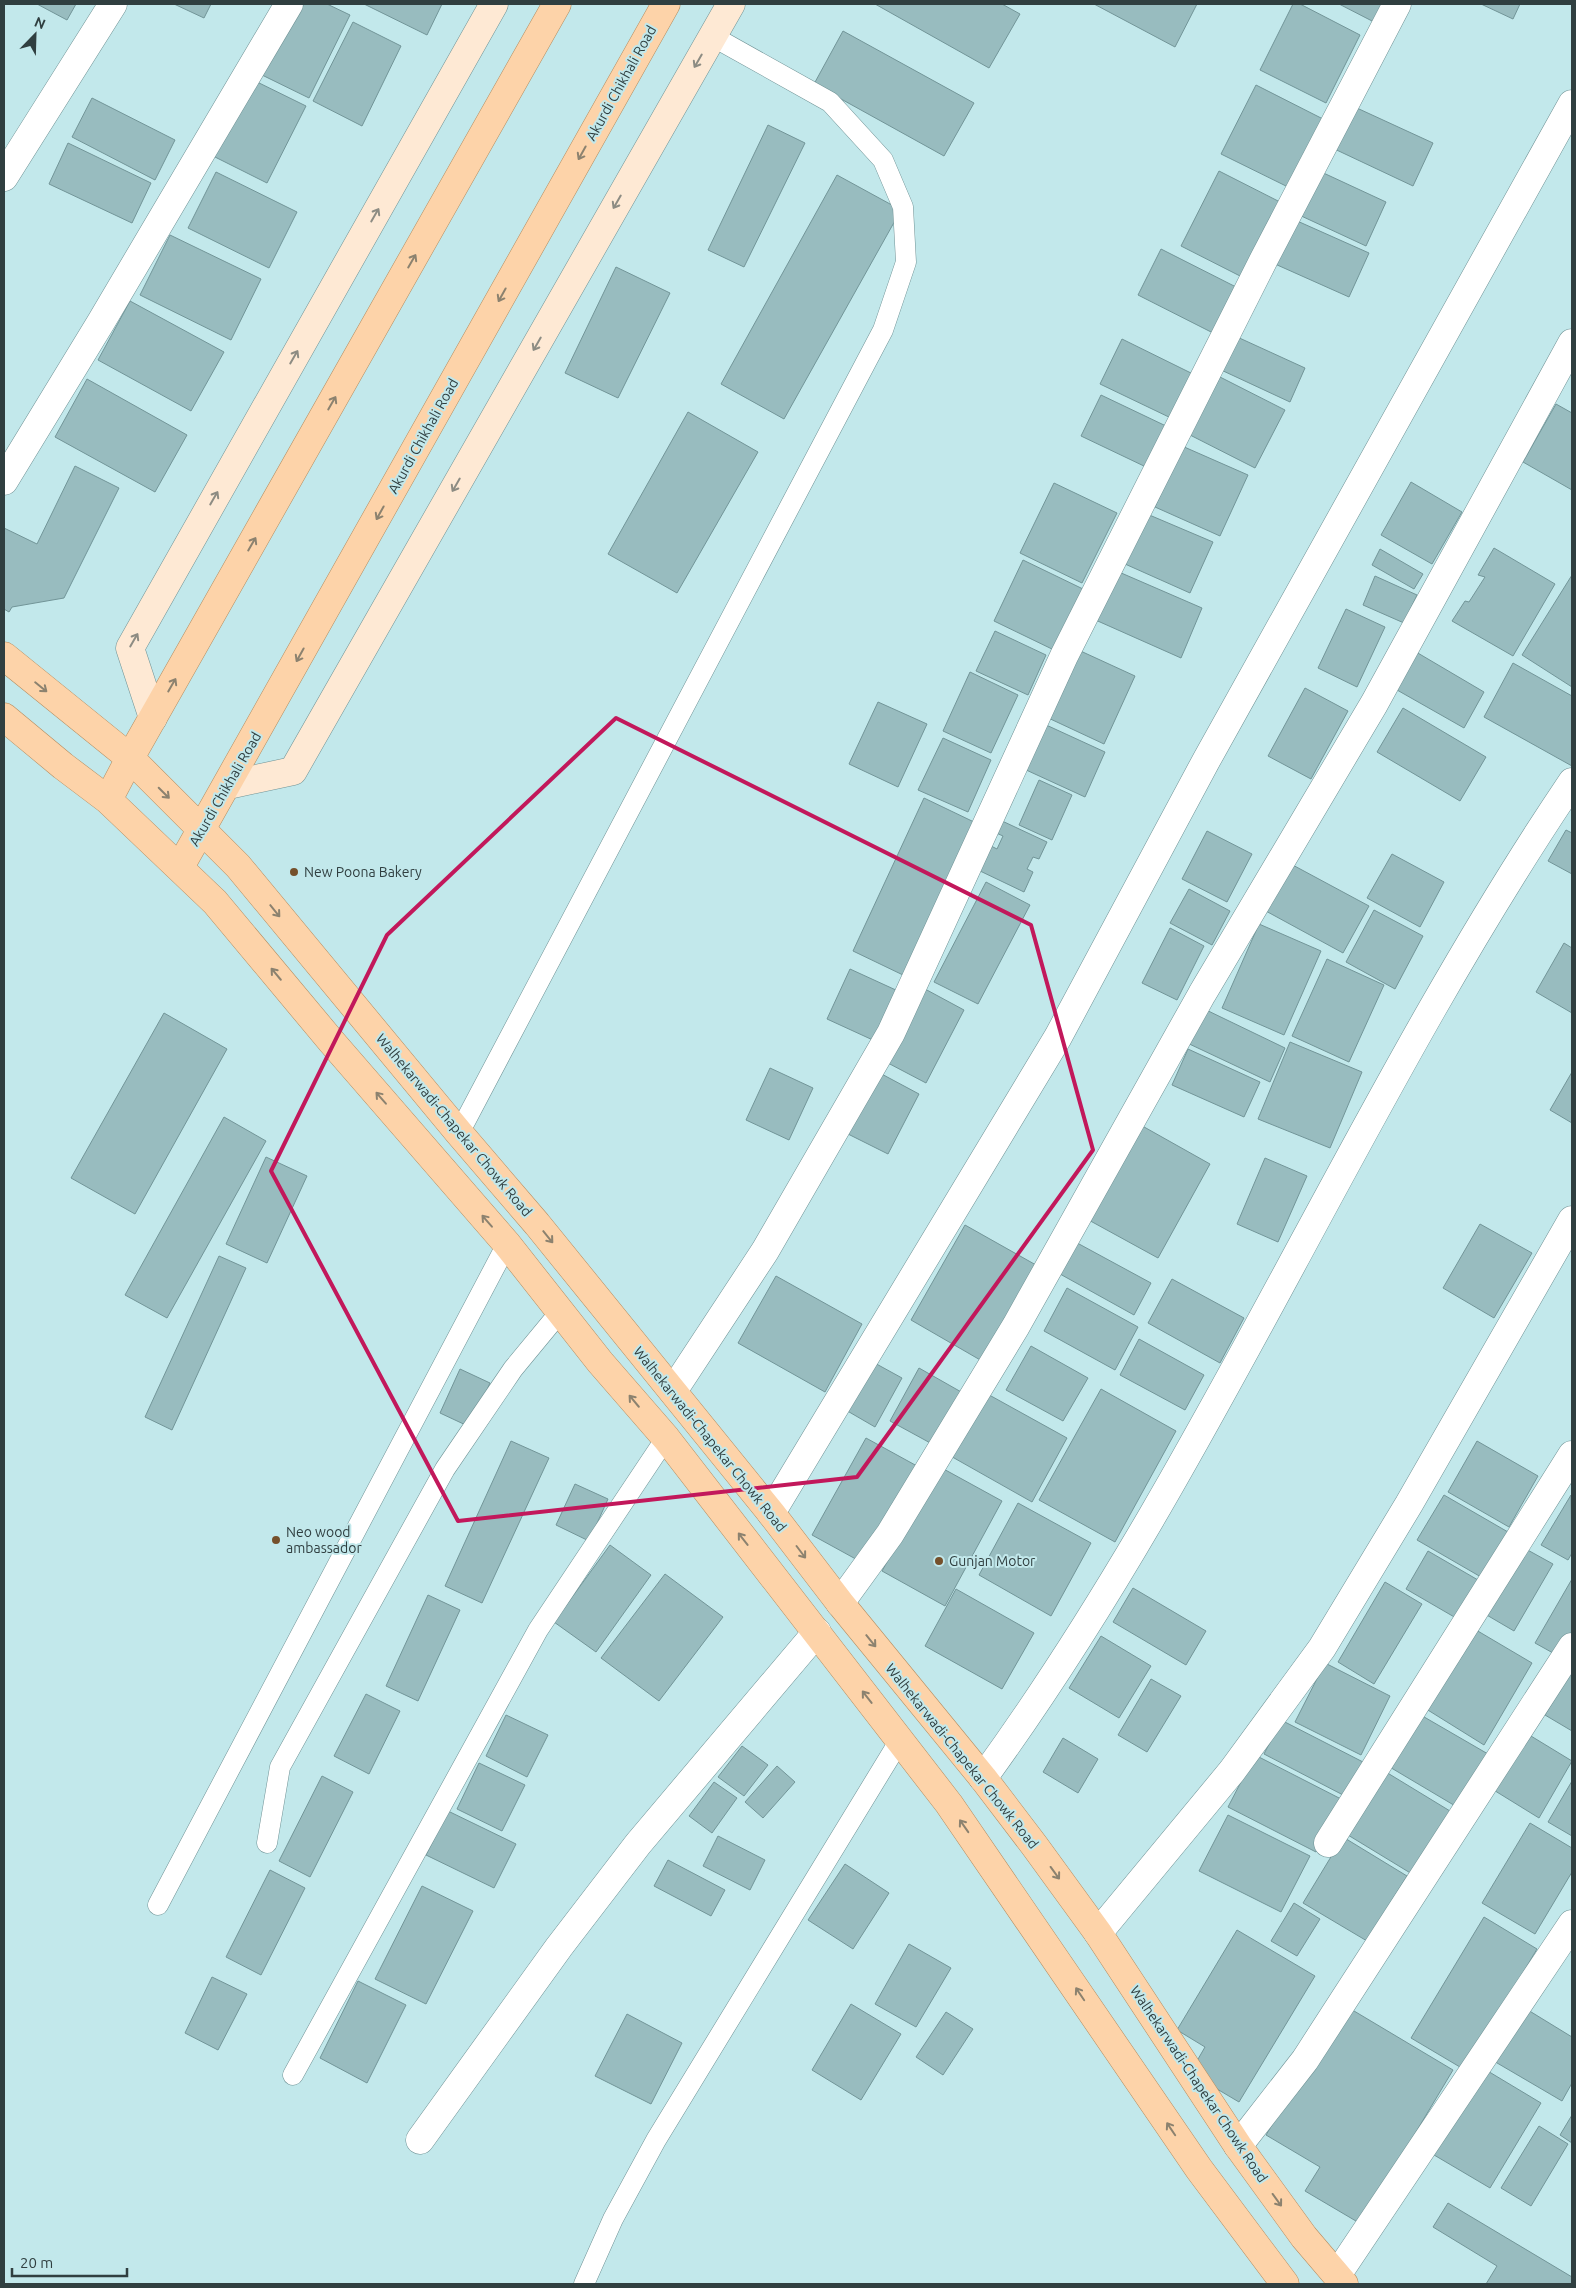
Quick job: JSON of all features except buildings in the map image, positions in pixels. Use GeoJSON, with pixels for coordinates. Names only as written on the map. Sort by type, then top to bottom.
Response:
{"type":"FeatureCollection","features":[{"type":"Feature","properties":{"kind":"main road"},"geometry":{"type":"LineString","coordinates":[[108,800],[557,4]]}},
{"type":"Feature","properties":{"kind":"main road","name":"Akurdi Chikhali Road"},"geometry":{"type":"LineString","coordinates":[[180,867],[666,4]]}},
{"type":"Feature","properties":{"kind":"main road","name":"Walhekarwadi-Chapekar Chowk Road"},"geometry":{"type":"LineString","coordinates":[[4,656],[130,758],[238,866],[458,1133],[537,1224],[771,1513],[840,1603],[983,1778],[1098,1933],[1238,2146],[1304,2237],[1341,2280]]}},
{"type":"Feature","properties":{"kind":"main road"},"geometry":{"type":"LineString","coordinates":[[4,716],[62,766],[108,800],[216,902],[331,1041],[507,1244],[560,1312],[666,1438],[900,1740],[992,1866],[1198,2169],[1284,2284]]}},
{"type":"Feature","properties":{"kind":"street"},"geometry":{"type":"LineString","coordinates":[[4,177],[113,4]]}},
{"type":"Feature","properties":{"kind":"street"},"geometry":{"type":"LineString","coordinates":[[4,481],[106,314],[289,4]]}},
{"type":"Feature","properties":{"kind":"street"},"geometry":{"type":"LineString","coordinates":[[153,718],[130,648],[494,4]]}},
{"type":"Feature","properties":{"kind":"street"},"geometry":{"type":"LineString","coordinates":[[228,784],[293,771],[731,4]]}},
{"type":"Feature","properties":{"kind":"street"},"geometry":{"type":"LineString","coordinates":[[672,1391],[765,1252],[891,1034],[1064,656],[1260,268],[1397,4]]}},
{"type":"Feature","properties":{"kind":"street"},"geometry":{"type":"LineString","coordinates":[[771,1513],[1058,1037],[1212,750],[1572,104]]}},
{"type":"Feature","properties":{"kind":"street"},"geometry":{"type":"LineString","coordinates":[[840,1603],[890,1534],[1016,1326],[1202,994],[1374,704],[1572,343]]}},
{"type":"Feature","properties":{"kind":"street"},"geometry":{"type":"LineString","coordinates":[[983,1778],[1015,1735],[1096,1612],[1202,1431],[1410,1046],[1465,952],[1572,782]]}},
{"type":"Feature","properties":{"kind":"street"},"geometry":{"type":"LineString","coordinates":[[1098,1933],[1232,1771],[1322,1648],[1409,1504],[1572,1220]]}},
{"type":"Feature","properties":{"kind":"street"},"geometry":{"type":"LineString","coordinates":[[1328,1843],[1572,1455]]}},
{"type":"Feature","properties":{"kind":"street"},"geometry":{"type":"LineString","coordinates":[[420,2140],[559,1947],[638,1844],[817,1632]]}},
{"type":"Feature","properties":{"kind":"street"},"geometry":{"type":"LineString","coordinates":[[1238,2146],[1305,2060],[1572,1647]]}},
{"type":"Feature","properties":{"kind":"street"},"geometry":{"type":"LineString","coordinates":[[1341,2280],[1572,1924]]}},
{"type":"Feature","properties":{"kind":"lane"},"geometry":{"type":"LineString","coordinates":[[458,1133],[878,338],[906,262],[903,207],[883,160],[830,102],[712,36]]}},
{"type":"Feature","properties":{"kind":"lane"},"geometry":{"type":"LineString","coordinates":[[158,1905],[507,1244]]}},
{"type":"Feature","properties":{"kind":"lane"},"geometry":{"type":"LineString","coordinates":[[267,1843],[280,1767],[445,1469],[513,1369],[560,1312]]}},
{"type":"Feature","properties":{"kind":"lane"},"geometry":{"type":"LineString","coordinates":[[293,2075],[538,1630],[666,1438]]}},
{"type":"Feature","properties":{"kind":"lane"},"geometry":{"type":"LineString","coordinates":[[584,2284],[613,2219],[656,2140],[900,1740]]}},
{"type":"Feature","properties":{"kind":"highlighted area"},"geometry":{"type":"Polygon","coordinates":[[[616,718],[1031,925],[1093,1150],[857,1477],[458,1521],[271,1171],[387,935],[616,718]]]}},
{"type":"Feature","properties":{"kind":"place","name":"New Poona Bakery"},"geometry":{"type":"Point","coordinates":[294,872]}},
{"type":"Feature","properties":{"kind":"place","name":"Neo wood ambassador"},"geometry":{"type":"Point","coordinates":[276,1540]}},
{"type":"Feature","properties":{"kind":"place","name":"Gunjan Motor"},"geometry":{"type":"Point","coordinates":[939,1561]}}]}
